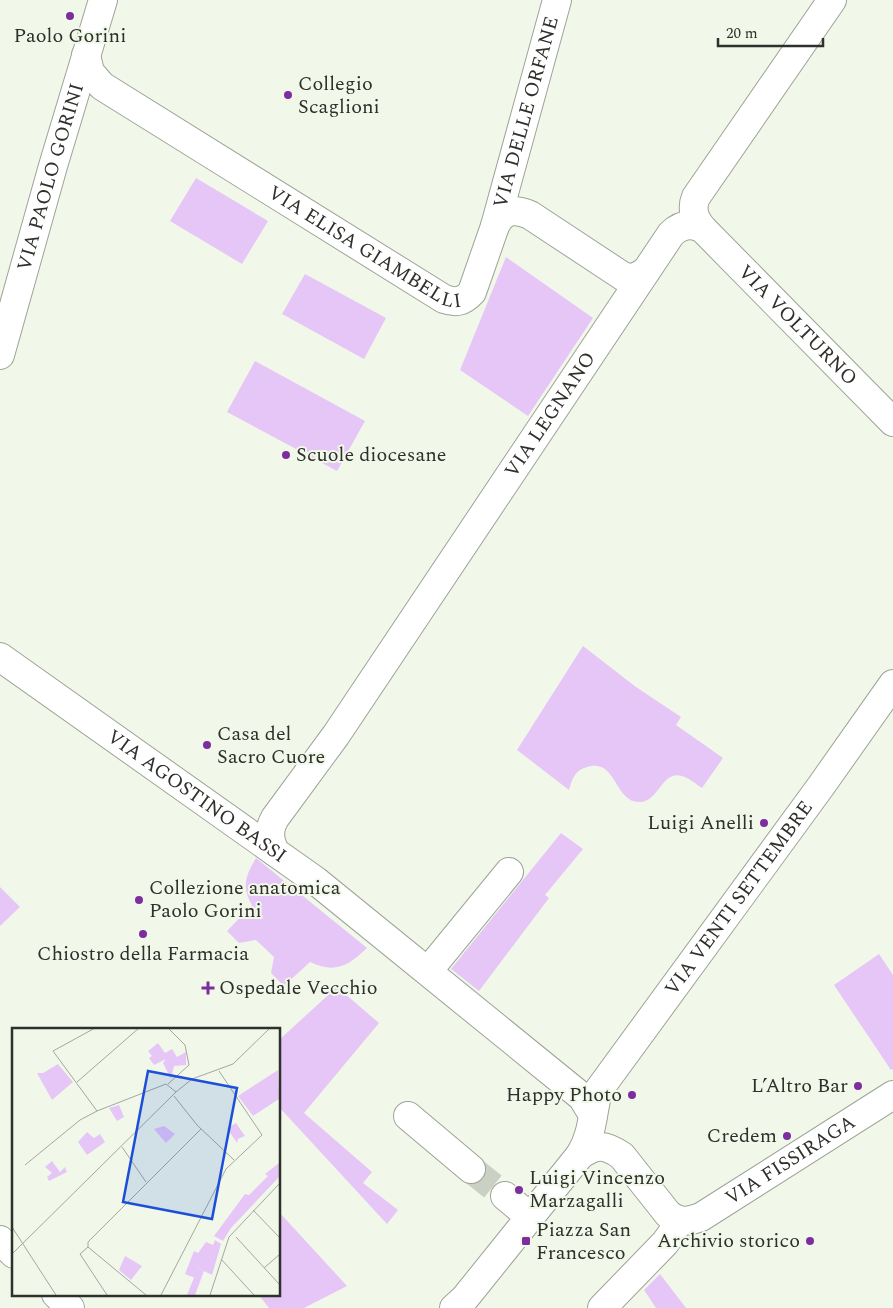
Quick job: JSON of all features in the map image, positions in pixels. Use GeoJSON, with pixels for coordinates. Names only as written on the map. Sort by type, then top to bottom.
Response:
{"type":"FeatureCollection","features":[{"type":"Feature","properties":{"kind":"street","name":"VIA PAOLO GORINI"},"geometry":{"type":"LineString","coordinates":[[0,355],[52,166],[103,0]]}},
{"type":"Feature","properties":{"kind":"street","name":"VIA DELLE ORFANE"},"geometry":{"type":"LineString","coordinates":[[495,226],[558,0]]}},
{"type":"Feature","properties":{"kind":"street"},"geometry":{"type":"LineString","coordinates":[[702,228],[693,213],[693,203],[696,196],[832,0]]}},
{"type":"Feature","properties":{"kind":"street","name":"VIA ELISA GIAMBELLI"},"geometry":{"type":"LineString","coordinates":[[86,55],[90,72],[102,86],[444,299],[459,302],[472,292],[495,226]]}},
{"type":"Feature","properties":{"kind":"street"},"geometry":{"type":"LineString","coordinates":[[495,226],[499,218],[505,213],[521,212],[530,215],[624,277],[635,278],[646,271]]}},
{"type":"Feature","properties":{"kind":"street","name":"VIA LEGNANO"},"geometry":{"type":"LineString","coordinates":[[275,852],[269,834],[275,818],[336,735],[671,234],[676,229],[691,225],[702,228]]}},
{"type":"Feature","properties":{"kind":"street","name":"VIA VOLTURNO"},"geometry":{"type":"LineString","coordinates":[[702,228],[893,422]]}},
{"type":"Feature","properties":{"kind":"street","name":"VIA AGOSTINO BASSI"},"geometry":{"type":"LineString","coordinates":[[0,657],[316,881],[582,1097],[593,1115]]}},
{"type":"Feature","properties":{"kind":"street","name":"VIA VENTI SETTEMBRE"},"geometry":{"type":"LineString","coordinates":[[454,1308],[465,1298],[580,1155],[587,1144],[591,1132],[598,1091],[821,786],[893,684]]}},
{"type":"Feature","properties":{"kind":"street"},"geometry":{"type":"LineString","coordinates":[[428,971],[509,872]]}},
{"type":"Feature","properties":{"kind":"street","name":"VIA FISSIRAGA"},"geometry":{"type":"LineString","coordinates":[[682,1221],[701,1217],[893,1095]]}},
{"type":"Feature","properties":{"kind":"street"},"geometry":{"type":"LineString","coordinates":[[408,1116],[472,1168]]}},
{"type":"Feature","properties":{"kind":"street"},"geometry":{"type":"LineString","coordinates":[[580,1155],[591,1148],[601,1146],[612,1149],[622,1156],[668,1214],[682,1221],[665,1243],[602,1308]]}},
{"type":"Feature","properties":{"kind":"street"},"geometry":{"type":"LineString","coordinates":[[505,1196],[530,1217]]}},
{"type":"Feature","properties":{"kind":"street"},"geometry":{"type":"LineString","coordinates":[[0,1240],[12,1252]]}},
{"type":"Feature","properties":{"kind":"street"},"geometry":{"type":"LineString","coordinates":[[58,1296],[70,1308]]}},
{"type":"Feature","properties":{"kind":"shaded area"},"geometry":{"type":"Polygon","coordinates":[[[196,178],[268,221],[242,264],[170,221],[196,178]]]}},
{"type":"Feature","properties":{"kind":"shaded area"},"geometry":{"type":"Polygon","coordinates":[[[506,257],[593,318],[528,416],[460,370],[506,257]]]}},
{"type":"Feature","properties":{"kind":"shaded area"},"geometry":{"type":"Polygon","coordinates":[[[305,274],[386,318],[364,359],[282,314],[305,274]]]}},
{"type":"Feature","properties":{"kind":"shaded area"},"geometry":{"type":"Polygon","coordinates":[[[255,361],[365,421],[337,471],[227,412],[255,361]]]}},
{"type":"Feature","properties":{"kind":"shaded area"},"geometry":{"type":"Polygon","coordinates":[[[583,646],[636,687],[681,717],[676,725],[723,758],[702,788],[685,777],[675,775],[664,782],[651,798],[639,802],[631,800],[625,795],[610,774],[597,766],[580,770],[573,779],[569,790],[517,750],[583,646]]]}},
{"type":"Feature","properties":{"kind":"shaded area"},"geometry":{"type":"Polygon","coordinates":[[[561,833],[583,849],[545,895],[549,898],[479,991],[451,969],[561,833]]]}},
{"type":"Feature","properties":{"kind":"shaded area"},"geometry":{"type":"Polygon","coordinates":[[[256,858],[367,948],[347,964],[334,968],[319,966],[310,962],[284,986],[271,973],[274,957],[256,940],[239,943],[227,931],[252,905],[247,892],[246,881],[256,858]]]}},
{"type":"Feature","properties":{"kind":"shaded area"},"geometry":{"type":"Polygon","coordinates":[[[0,887],[20,907],[0,926],[0,887]]]}},
{"type":"Feature","properties":{"kind":"shaded area"},"geometry":{"type":"Polygon","coordinates":[[[879,954],[893,975],[893,1069],[891,1070],[834,985],[879,954]]]}},
{"type":"Feature","properties":{"kind":"shaded area"},"geometry":{"type":"Polygon","coordinates":[[[337,987],[379,1023],[304,1113],[372,1172],[363,1183],[398,1210],[387,1224],[280,1108],[280,1039],[337,987]]]}},
{"type":"Feature","properties":{"kind":"shaded area"},"geometry":{"type":"Polygon","coordinates":[[[280,1213],[347,1286],[304,1308],[269,1308],[260,1296],[280,1296],[280,1213]]]}},
{"type":"Feature","properties":{"kind":"shaded area"},"geometry":{"type":"Polygon","coordinates":[[[660,1274],[686,1308],[656,1308],[644,1290],[660,1274]]]}},
{"type":"Feature","properties":{"kind":"tunnel"},"geometry":{"type":"LineString","coordinates":[[471,1169],[505,1196]]}},
{"type":"Feature","properties":{"kind":"place","name":"Paolo Gorini"},"geometry":{"type":"Point","coordinates":[70,16]}},
{"type":"Feature","properties":{"kind":"place","name":"Collegio Scaglioni"},"geometry":{"type":"Point","coordinates":[288,95]}},
{"type":"Feature","properties":{"kind":"place","name":"Scuole diocesane"},"geometry":{"type":"Point","coordinates":[286,455]}},
{"type":"Feature","properties":{"kind":"place","name":"Casa del Sacro Cuore"},"geometry":{"type":"Point","coordinates":[207,745]}},
{"type":"Feature","properties":{"kind":"place","name":"Luigi Anelli"},"geometry":{"type":"Point","coordinates":[764,823]}},
{"type":"Feature","properties":{"kind":"place","name":"Collezione anatomica Paolo Gorini"},"geometry":{"type":"Point","coordinates":[139,900]}},
{"type":"Feature","properties":{"kind":"place","name":"Chiostro della Farmacia"},"geometry":{"type":"Point","coordinates":[143,934]}},
{"type":"Feature","properties":{"kind":"place","name":"Ospedale Vecchio"},"geometry":{"type":"Point","coordinates":[208,988]}},
{"type":"Feature","properties":{"kind":"place","name":"L’Altro Bar"},"geometry":{"type":"Point","coordinates":[858,1086]}},
{"type":"Feature","properties":{"kind":"place","name":"Happy Photo"},"geometry":{"type":"Point","coordinates":[632,1095]}},
{"type":"Feature","properties":{"kind":"place","name":"Credem"},"geometry":{"type":"Point","coordinates":[787,1136]}},
{"type":"Feature","properties":{"kind":"place","name":"Luigi Vincenzo Marzagalli"},"geometry":{"type":"Point","coordinates":[519,1190]}},
{"type":"Feature","properties":{"kind":"place","name":"Piazza San Francesco"},"geometry":{"type":"Point","coordinates":[526,1241]}},
{"type":"Feature","properties":{"kind":"place","name":"Archivio storico"},"geometry":{"type":"Point","coordinates":[810,1241]}}]}
